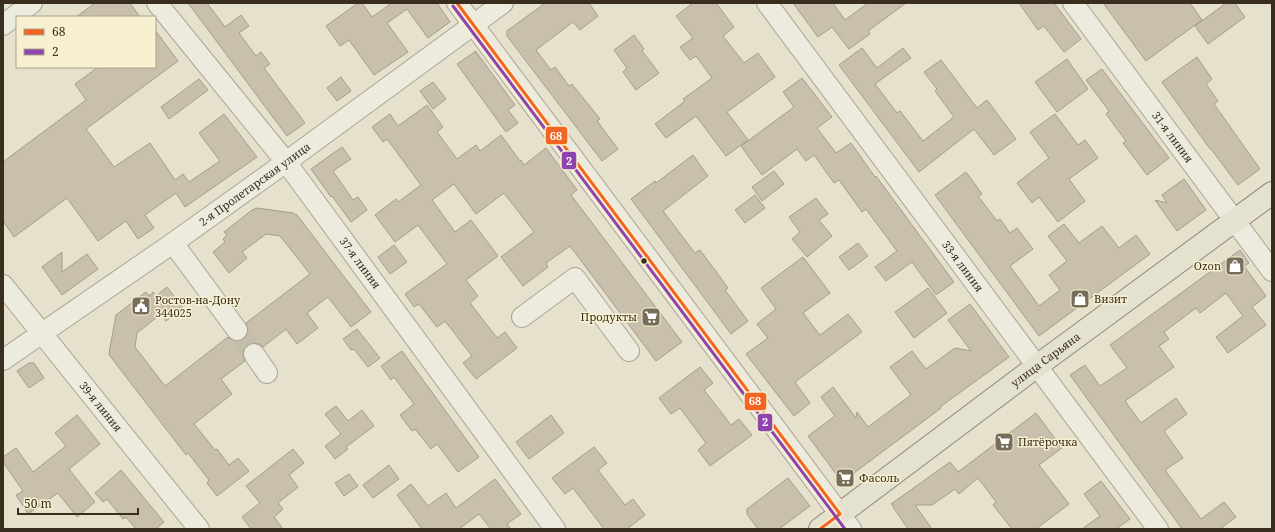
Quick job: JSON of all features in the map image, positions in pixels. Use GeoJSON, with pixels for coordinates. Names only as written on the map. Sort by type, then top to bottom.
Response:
{"type":"FeatureCollection","features":[{"type":"Feature","properties":{"kind":"main road","name":"улица Сарьяна"},"geometry":{"type":"LineString","coordinates":[[820,529],[846,521],[1037,366],[1272,193]]}},
{"type":"Feature","properties":{"kind":"street","name":"37-я линия"},"geometry":{"type":"LineString","coordinates":[[157,3],[286,162],[555,529]]}},
{"type":"Feature","properties":{"kind":"street"},"geometry":{"type":"LineString","coordinates":[[457,3],[846,521]]}},
{"type":"Feature","properties":{"kind":"street","name":"2-я Пролетарская улица"},"geometry":{"type":"LineString","coordinates":[[3,360],[173,243],[503,3]]}},
{"type":"Feature","properties":{"kind":"street","name":"33-я линия"},"geometry":{"type":"LineString","coordinates":[[767,3],[1158,529]]}},
{"type":"Feature","properties":{"kind":"street","name":"31-я линия"},"geometry":{"type":"LineString","coordinates":[[1073,3],[1272,271]]}},
{"type":"Feature","properties":{"kind":"street"},"geometry":{"type":"LineString","coordinates":[[3,25],[24,5]]}},
{"type":"Feature","properties":{"kind":"street"},"geometry":{"type":"LineString","coordinates":[[173,243],[237,330]]}},
{"type":"Feature","properties":{"kind":"street"},"geometry":{"type":"LineString","coordinates":[[522,317],[575,278],[629,351]]}},
{"type":"Feature","properties":{"kind":"street","name":"39-я линия"},"geometry":{"type":"LineString","coordinates":[[3,285],[199,529]]}},
{"type":"Feature","properties":{"kind":"street"},"geometry":{"type":"LineString","coordinates":[[254,354],[267,373]]}},
{"type":"Feature","properties":{"kind":"building"},"geometry":{"type":"Polygon","coordinates":[[[95,3],[130,3],[139,16],[77,16],[95,3]]]}},
{"type":"Feature","properties":{"kind":"building"},"geometry":{"type":"Polygon","coordinates":[[[188,3],[207,3],[225,27],[241,15],[249,26],[239,33],[256,56],[261,52],[270,64],[264,68],[305,123],[287,136],[188,3]]]}},
{"type":"Feature","properties":{"kind":"building"},"geometry":{"type":"Polygon","coordinates":[[[358,3],[362,3],[372,17],[392,3],[437,3],[450,22],[428,38],[407,9],[387,23],[408,52],[374,75],[349,40],[340,46],[326,26],[358,3]]]}},
{"type":"Feature","properties":{"kind":"building"},"geometry":{"type":"Polygon","coordinates":[[[545,3],[589,3],[598,16],[580,30],[573,22],[536,50],[551,70],[555,67],[569,86],[572,84],[600,119],[597,121],[618,149],[602,161],[507,36],[507,31],[545,3]]]}},
{"type":"Feature","properties":{"kind":"building"},"geometry":{"type":"Polygon","coordinates":[[[693,3],[716,3],[734,27],[723,36],[744,63],[758,53],[775,77],[727,112],[748,140],[726,156],[696,116],[666,138],[655,124],[685,101],[683,99],[712,78],[696,56],[690,60],[680,47],[693,38],[676,16],[693,3]]]}},
{"type":"Feature","properties":{"kind":"building"},"geometry":{"type":"Polygon","coordinates":[[[793,3],[833,3],[845,20],[868,3],[906,3],[868,31],[870,34],[849,49],[832,27],[818,37],[793,3]]]}},
{"type":"Feature","properties":{"kind":"building"},"geometry":{"type":"Polygon","coordinates":[[[1019,3],[1054,3],[1081,39],[1064,52],[1044,26],[1038,30],[1019,3]]]}},
{"type":"Feature","properties":{"kind":"building"},"geometry":{"type":"Polygon","coordinates":[[[1103,3],[1190,3],[1202,20],[1146,61],[1103,3]]]}},
{"type":"Feature","properties":{"kind":"building"},"geometry":{"type":"Polygon","coordinates":[[[1226,3],[1235,3],[1245,17],[1208,44],[1195,26],[1226,3]]]}},
{"type":"Feature","properties":{"kind":"building"},"geometry":{"type":"Polygon","coordinates":[[[156,31],[178,61],[86,129],[114,167],[150,143],[175,180],[183,174],[189,182],[220,161],[199,133],[224,114],[257,157],[185,207],[176,193],[145,215],[154,228],[138,239],[126,221],[98,241],[67,198],[14,237],[3,221],[3,162],[86,100],[75,84],[97,68],[156,68],[156,31]]]}},
{"type":"Feature","properties":{"kind":"building"},"geometry":{"type":"Polygon","coordinates":[[[634,35],[644,49],[642,51],[659,73],[636,90],[623,72],[627,68],[614,50],[634,35]]]}},
{"type":"Feature","properties":{"kind":"building"},"geometry":{"type":"Polygon","coordinates":[[[862,48],[877,68],[903,48],[911,58],[875,84],[897,113],[900,111],[923,141],[954,117],[935,91],[937,89],[924,72],[941,60],[977,108],[987,100],[1016,139],[994,155],[974,129],[919,172],[839,65],[862,48]]]}},
{"type":"Feature","properties":{"kind":"building"},"geometry":{"type":"Polygon","coordinates":[[[476,51],[476,54],[477,53],[515,105],[508,110],[518,123],[506,132],[457,64],[476,51]]]}},
{"type":"Feature","properties":{"kind":"building"},"geometry":{"type":"Polygon","coordinates":[[[1197,57],[1212,79],[1206,84],[1218,101],[1214,104],[1260,169],[1238,185],[1162,82],[1197,57]]]}},
{"type":"Feature","properties":{"kind":"building"},"geometry":{"type":"Polygon","coordinates":[[[1067,59],[1088,89],[1057,112],[1035,82],[1067,59]]]}},
{"type":"Feature","properties":{"kind":"building"},"geometry":{"type":"Polygon","coordinates":[[[1102,69],[1169,158],[1147,175],[1123,143],[1126,141],[1106,114],[1109,111],[1086,80],[1102,69]]]}},
{"type":"Feature","properties":{"kind":"building"},"geometry":{"type":"Polygon","coordinates":[[[341,77],[351,91],[337,101],[327,88],[341,77]]]}},
{"type":"Feature","properties":{"kind":"building"},"geometry":{"type":"Polygon","coordinates":[[[802,78],[832,117],[817,128],[836,153],[851,143],[954,282],[936,295],[912,262],[886,281],[875,267],[897,251],[866,209],[862,212],[839,180],[834,183],[814,155],[806,161],[797,149],[762,175],[741,146],[794,107],[783,92],[802,78]]]}},
{"type":"Feature","properties":{"kind":"building"},"geometry":{"type":"Polygon","coordinates":[[[199,79],[208,90],[169,119],[161,107],[199,79]]]}},
{"type":"Feature","properties":{"kind":"building"},"geometry":{"type":"Polygon","coordinates":[[[433,82],[446,99],[433,109],[420,91],[433,82]]]}},
{"type":"Feature","properties":{"kind":"building"},"geometry":{"type":"Polygon","coordinates":[[[427,105],[443,127],[437,132],[457,159],[476,145],[480,151],[501,135],[524,165],[546,148],[577,190],[571,195],[682,342],[656,361],[570,246],[546,263],[548,267],[523,286],[501,257],[534,232],[504,193],[476,214],[454,184],[432,200],[455,232],[471,220],[498,256],[466,280],[478,296],[470,303],[497,338],[505,332],[517,348],[476,379],[463,363],[472,356],[445,321],[437,327],[419,304],[414,307],[405,294],[447,264],[418,225],[395,242],[375,215],[396,199],[398,202],[421,185],[387,139],[383,142],[372,127],[390,114],[398,126],[427,105]]]}},
{"type":"Feature","properties":{"kind":"building"},"geometry":{"type":"Polygon","coordinates":[[[1055,114],[1078,145],[1085,140],[1098,158],[1069,179],[1085,201],[1058,222],[1039,197],[1032,203],[1017,183],[1049,158],[1030,132],[1055,114]]]}},
{"type":"Feature","properties":{"kind":"building"},"geometry":{"type":"Polygon","coordinates":[[[342,147],[351,159],[333,171],[353,200],[358,197],[367,210],[351,222],[311,169],[342,147]]]}},
{"type":"Feature","properties":{"kind":"building"},"geometry":{"type":"Polygon","coordinates":[[[693,155],[708,176],[663,211],[695,253],[700,250],[728,288],[725,290],[748,321],[731,334],[631,199],[655,181],[656,183],[693,155]]]}},
{"type":"Feature","properties":{"kind":"building"},"geometry":{"type":"Polygon","coordinates":[[[774,171],[784,184],[762,201],[752,187],[774,171]]]}},
{"type":"Feature","properties":{"kind":"building"},"geometry":{"type":"Polygon","coordinates":[[[966,172],[982,194],[978,196],[997,221],[1000,219],[1010,233],[1017,228],[1033,249],[1010,266],[1039,306],[1060,290],[1049,275],[1067,261],[1048,236],[1064,224],[1079,243],[1102,226],[1119,248],[1136,235],[1150,254],[1039,336],[935,195],[966,172]]]}},
{"type":"Feature","properties":{"kind":"building"},"geometry":{"type":"Polygon","coordinates":[[[1184,179],[1206,210],[1177,231],[1155,200],[1167,203],[1162,195],[1184,179]]]}},
{"type":"Feature","properties":{"kind":"building"},"geometry":{"type":"Polygon","coordinates":[[[755,195],[765,208],[745,223],[735,210],[755,195]]]}},
{"type":"Feature","properties":{"kind":"building"},"geometry":{"type":"Polygon","coordinates":[[[816,198],[828,214],[819,220],[832,236],[807,257],[792,239],[800,232],[789,217],[816,198]]]}},
{"type":"Feature","properties":{"kind":"building"},"geometry":{"type":"Polygon","coordinates":[[[257,208],[293,213],[297,215],[371,312],[351,327],[328,297],[307,313],[318,328],[297,344],[286,329],[263,347],[259,344],[253,343],[247,345],[243,354],[245,361],[221,379],[232,394],[194,424],[215,450],[217,449],[229,465],[238,458],[249,471],[217,496],[207,483],[209,480],[188,453],[186,455],[109,353],[116,315],[146,292],[149,296],[153,292],[156,296],[167,287],[183,308],[166,321],[161,314],[137,333],[135,347],[165,386],[228,337],[232,340],[238,341],[244,339],[247,335],[248,329],[246,323],[310,274],[280,236],[266,234],[242,252],[247,258],[229,273],[213,252],[225,242],[223,239],[227,235],[224,232],[252,210],[257,208]]]}},
{"type":"Feature","properties":{"kind":"building"},"geometry":{"type":"Polygon","coordinates":[[[858,243],[868,256],[849,270],[839,257],[858,243]]]}},
{"type":"Feature","properties":{"kind":"building"},"geometry":{"type":"Polygon","coordinates":[[[394,245],[407,262],[390,274],[378,257],[394,245]]]}},
{"type":"Feature","properties":{"kind":"building"},"geometry":{"type":"Polygon","coordinates":[[[1240,250],[1249,263],[1244,266],[1266,296],[1252,307],[1266,325],[1228,353],[1216,337],[1243,316],[1226,293],[1200,313],[1196,308],[1164,332],[1169,339],[1159,346],[1174,367],[1125,401],[1141,423],[1176,398],[1187,414],[1164,431],[1183,458],[1165,470],[1201,519],[1224,502],[1236,517],[1220,529],[1182,529],[1070,375],[1085,365],[1100,386],[1127,368],[1110,345],[1240,250]]]}},
{"type":"Feature","properties":{"kind":"building"},"geometry":{"type":"Polygon","coordinates":[[[62,252],[62,272],[87,254],[98,269],[62,295],[42,267],[62,252]]]}},
{"type":"Feature","properties":{"kind":"building"},"geometry":{"type":"Polygon","coordinates":[[[803,257],[830,293],[803,313],[820,335],[848,314],[862,332],[795,382],[810,403],[794,416],[746,354],[768,338],[757,324],[776,309],[761,288],[803,257]]]}},
{"type":"Feature","properties":{"kind":"building"},"geometry":{"type":"Polygon","coordinates":[[[928,288],[947,313],[914,338],[895,312],[928,288]]]}},
{"type":"Feature","properties":{"kind":"building"},"geometry":{"type":"Polygon","coordinates":[[[970,304],[1009,357],[940,407],[941,408],[842,482],[808,436],[835,416],[821,397],[833,387],[856,418],[857,412],[868,427],[911,395],[890,367],[912,351],[926,369],[955,348],[971,351],[948,320],[970,304]]]}},
{"type":"Feature","properties":{"kind":"building"},"geometry":{"type":"Polygon","coordinates":[[[357,329],[380,358],[368,367],[354,349],[351,350],[343,339],[357,329]]]}},
{"type":"Feature","properties":{"kind":"building"},"geometry":{"type":"Polygon","coordinates":[[[402,351],[479,457],[458,472],[437,444],[431,449],[415,429],[412,431],[400,415],[414,404],[394,377],[391,380],[381,366],[402,351]]]}},
{"type":"Feature","properties":{"kind":"building"},"geometry":{"type":"Polygon","coordinates":[[[29,363],[34,363],[44,378],[29,388],[17,371],[29,363]]]}},
{"type":"Feature","properties":{"kind":"building"},"geometry":{"type":"Polygon","coordinates":[[[700,367],[713,383],[704,390],[731,425],[739,419],[752,435],[710,466],[698,450],[706,443],[680,408],[671,414],[659,398],[700,367]]]}},
{"type":"Feature","properties":{"kind":"building"},"geometry":{"type":"Polygon","coordinates":[[[336,406],[348,421],[362,410],[374,426],[346,447],[348,449],[335,459],[325,446],[341,434],[325,414],[336,406]]]}},
{"type":"Feature","properties":{"kind":"building"},"geometry":{"type":"Polygon","coordinates":[[[1036,413],[1062,448],[1039,465],[1069,504],[1036,529],[1012,529],[993,505],[996,502],[978,478],[959,494],[955,489],[932,505],[915,505],[932,529],[908,529],[893,507],[893,504],[891,504],[950,462],[958,472],[1036,413]]]}},
{"type":"Feature","properties":{"kind":"building"},"geometry":{"type":"Polygon","coordinates":[[[77,415],[100,444],[69,469],[95,502],[77,517],[58,493],[28,514],[16,495],[23,491],[3,462],[3,457],[16,448],[33,472],[66,446],[55,433],[77,415]]]}},
{"type":"Feature","properties":{"kind":"building"},"geometry":{"type":"Polygon","coordinates":[[[551,415],[564,433],[529,459],[516,442],[551,415]]]}},
{"type":"Feature","properties":{"kind":"building"},"geometry":{"type":"Polygon","coordinates":[[[594,447],[607,463],[598,470],[625,505],[633,499],[645,515],[627,529],[604,529],[573,488],[565,494],[552,478],[594,447]]]}},
{"type":"Feature","properties":{"kind":"building"},"geometry":{"type":"Polygon","coordinates":[[[293,449],[304,463],[289,475],[298,487],[278,503],[283,509],[274,517],[283,529],[251,529],[242,517],[260,503],[246,486],[293,449]]]}},
{"type":"Feature","properties":{"kind":"building"},"geometry":{"type":"Polygon","coordinates":[[[389,465],[399,479],[373,498],[363,485],[389,465]]]}},
{"type":"Feature","properties":{"kind":"building"},"geometry":{"type":"Polygon","coordinates":[[[121,470],[164,522],[156,529],[136,529],[126,517],[123,519],[107,499],[103,502],[95,493],[121,470]]]}},
{"type":"Feature","properties":{"kind":"building"},"geometry":{"type":"Polygon","coordinates":[[[349,474],[358,486],[344,496],[335,483],[349,474]]]}},
{"type":"Feature","properties":{"kind":"building"},"geometry":{"type":"Polygon","coordinates":[[[788,478],[810,506],[779,529],[758,529],[747,514],[747,509],[788,478]]]}},
{"type":"Feature","properties":{"kind":"building"},"geometry":{"type":"Polygon","coordinates":[[[495,479],[521,514],[507,524],[511,529],[491,529],[479,514],[459,529],[422,529],[397,495],[411,484],[428,506],[446,493],[456,508],[495,479]]]}},
{"type":"Feature","properties":{"kind":"building"},"geometry":{"type":"Polygon","coordinates":[[[1101,481],[1130,519],[1116,529],[1082,529],[1100,516],[1084,494],[1101,481]]]}},
{"type":"Feature","properties":{"kind":"tunnel"},"geometry":{"type":"LineString","coordinates":[[237,330],[254,354]]}},
{"type":"Feature","properties":{"kind":"transit line","name":"68"},"geometry":{"type":"LineString","coordinates":[[457,3],[840,514],[820,529]]}},
{"type":"Feature","properties":{"kind":"transit line","name":"2"},"geometry":{"type":"LineString","coordinates":[[453,6],[845,529]]}},
{"type":"Feature","properties":{"kind":"place","name":"Ozon"},"geometry":{"type":"Point","coordinates":[1235,266]}},
{"type":"Feature","properties":{"kind":"place","name":"Визит"},"geometry":{"type":"Point","coordinates":[1080,299]}},
{"type":"Feature","properties":{"kind":"place","name":"Ростов-на-Дону 344025"},"geometry":{"type":"Point","coordinates":[141,306]}},
{"type":"Feature","properties":{"kind":"place","name":"Продукты"},"geometry":{"type":"Point","coordinates":[651,317]}},
{"type":"Feature","properties":{"kind":"place","name":"Пятёрочка"},"geometry":{"type":"Point","coordinates":[1004,442]}},
{"type":"Feature","properties":{"kind":"place","name":"Фасоль"},"geometry":{"type":"Point","coordinates":[845,478]}}]}
